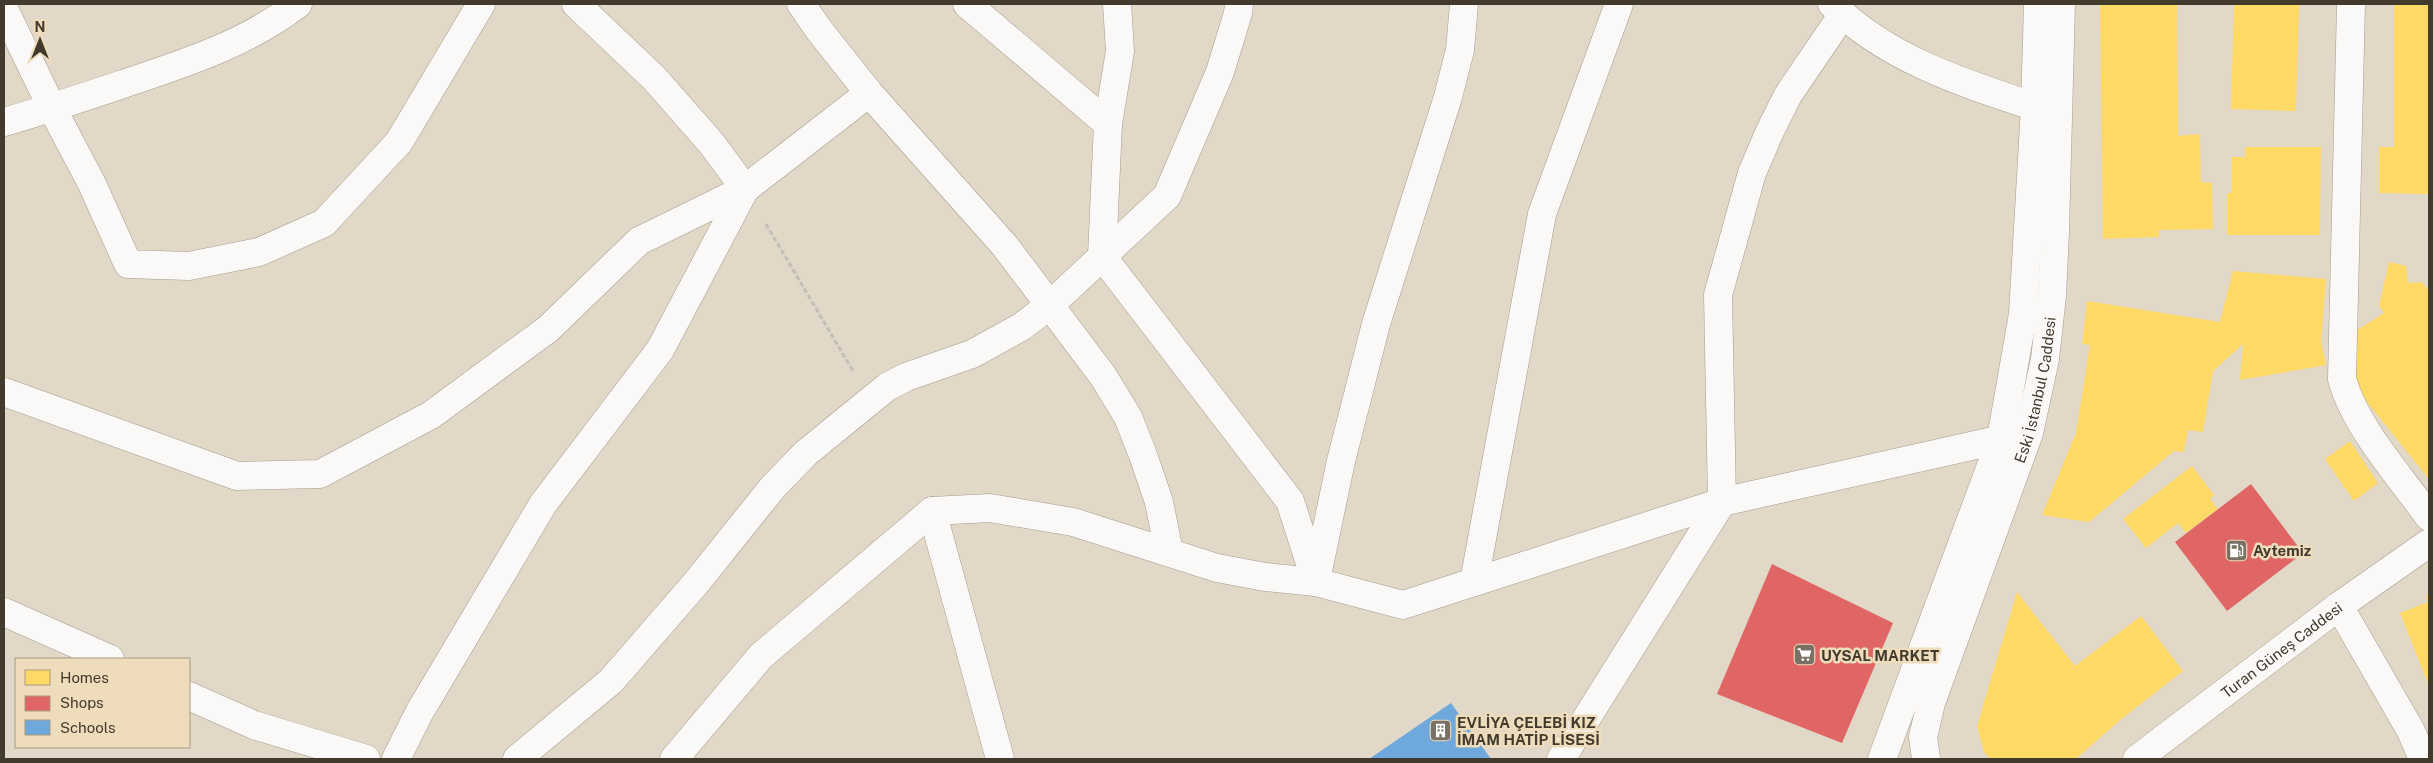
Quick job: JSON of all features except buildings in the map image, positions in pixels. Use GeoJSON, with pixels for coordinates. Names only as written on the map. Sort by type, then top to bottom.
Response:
{"type":"FeatureCollection","features":[{"type":"Feature","properties":{"kind":"street"},"geometry":{"type":"LineString","coordinates":[[4,122],[52,108],[204,56],[256,33],[298,4]]}},
{"type":"Feature","properties":{"kind":"street"},"geometry":{"type":"LineString","coordinates":[[4,10],[92,184],[128,264],[189,266],[258,252],[324,223],[399,142],[481,4]]}},
{"type":"Feature","properties":{"kind":"street"},"geometry":{"type":"LineString","coordinates":[[576,4],[654,78],[712,144],[746,189]]}},
{"type":"Feature","properties":{"kind":"street"},"geometry":{"type":"LineString","coordinates":[[801,4],[869,93],[1005,246],[1103,376],[1128,417],[1159,502],[1169,552]]}},
{"type":"Feature","properties":{"kind":"street"},"geometry":{"type":"LineString","coordinates":[[967,4],[1108,124]]}},
{"type":"Feature","properties":{"kind":"street"},"geometry":{"type":"LineString","coordinates":[[1118,4],[1120,51],[1108,124],[1102,256],[1290,500],[1316,582]]}},
{"type":"Feature","properties":{"kind":"street"},"geometry":{"type":"LineString","coordinates":[[517,759],[611,681],[696,582],[773,487],[806,453],[887,387],[906,377],[972,354],[992,344],[1049,306],[1167,196],[1220,72],[1239,4]]}},
{"type":"Feature","properties":{"kind":"street"},"geometry":{"type":"LineString","coordinates":[[1316,582],[1341,461],[1376,324],[1448,97],[1460,50],[1464,4]]}},
{"type":"Feature","properties":{"kind":"street"},"geometry":{"type":"LineString","coordinates":[[1474,582],[1542,214],[1619,4]]}},
{"type":"Feature","properties":{"kind":"street","name":"Eski İstanbul Caddesi"},"geometry":{"type":"LineString","coordinates":[[1926,759],[1923,738],[1931,703],[2029,433],[2045,359],[2052,296],[2046,111],[2038,4]]}},
{"type":"Feature","properties":{"kind":"street","name":"Eski İstanbul Caddesi"},"geometry":{"type":"LineString","coordinates":[[1882,759],[2001,440],[2023,314],[2046,111],[2062,4]]}},
{"type":"Feature","properties":{"kind":"street"},"geometry":{"type":"LineString","coordinates":[[2350,4],[2342,379],[2347,397],[2360,420],[2429,517]]}},
{"type":"Feature","properties":{"kind":"street"},"geometry":{"type":"LineString","coordinates":[[1561,759],[1722,502],[1718,295],[1752,173],[1788,95],[1838,9],[1890,48],[1976,87],[2046,111]]}},
{"type":"Feature","properties":{"kind":"street"},"geometry":{"type":"LineString","coordinates":[[4,392],[237,476],[320,474],[431,414],[548,329],[639,241],[746,189],[869,93]]}},
{"type":"Feature","properties":{"kind":"street"},"geometry":{"type":"LineString","coordinates":[[396,759],[419,713],[543,504],[660,350],[746,189]]}},
{"type":"Feature","properties":{"kind":"street"},"geometry":{"type":"LineString","coordinates":[[674,759],[761,656],[932,511],[990,508],[1073,522],[1218,568],[1265,577],[1316,582],[1403,605],[1722,502],[2029,433]]}},
{"type":"Feature","properties":{"kind":"street"},"geometry":{"type":"LineString","coordinates":[[932,511],[1000,759]]}},
{"type":"Feature","properties":{"kind":"street","name":"Turan Güneş Caddesi"},"geometry":{"type":"LineString","coordinates":[[2137,759],[2338,606],[2429,543]]}},
{"type":"Feature","properties":{"kind":"street"},"geometry":{"type":"LineString","coordinates":[[2338,606],[2411,731],[2423,759]]}},
{"type":"Feature","properties":{"kind":"street"},"geometry":{"type":"LineString","coordinates":[[4,612],[108,658]]}},
{"type":"Feature","properties":{"kind":"street"},"geometry":{"type":"LineString","coordinates":[[190,696],[254,725],[366,759]]}},
{"type":"Feature","properties":{"kind":"street","name":"Eski İstanbul Caddesi"},"geometry":{"type":"LineString","coordinates":[[1894,728],[1895,759]]}},
{"type":"Feature","properties":{"kind":"path"},"geometry":{"type":"LineString","coordinates":[[746,189],[870,400]]}},
{"type":"Feature","properties":{"kind":"place","name":"Aytemiz"},"geometry":{"type":"Point","coordinates":[2237,550]}},
{"type":"Feature","properties":{"kind":"place","name":"UYSAL MARKET"},"geometry":{"type":"Point","coordinates":[1805,655]}},
{"type":"Feature","properties":{"kind":"place","name":"EVLİYA ÇELEBİ KIZ İMAM HATİP LİSESİ"},"geometry":{"type":"Point","coordinates":[1441,731]}}]}
